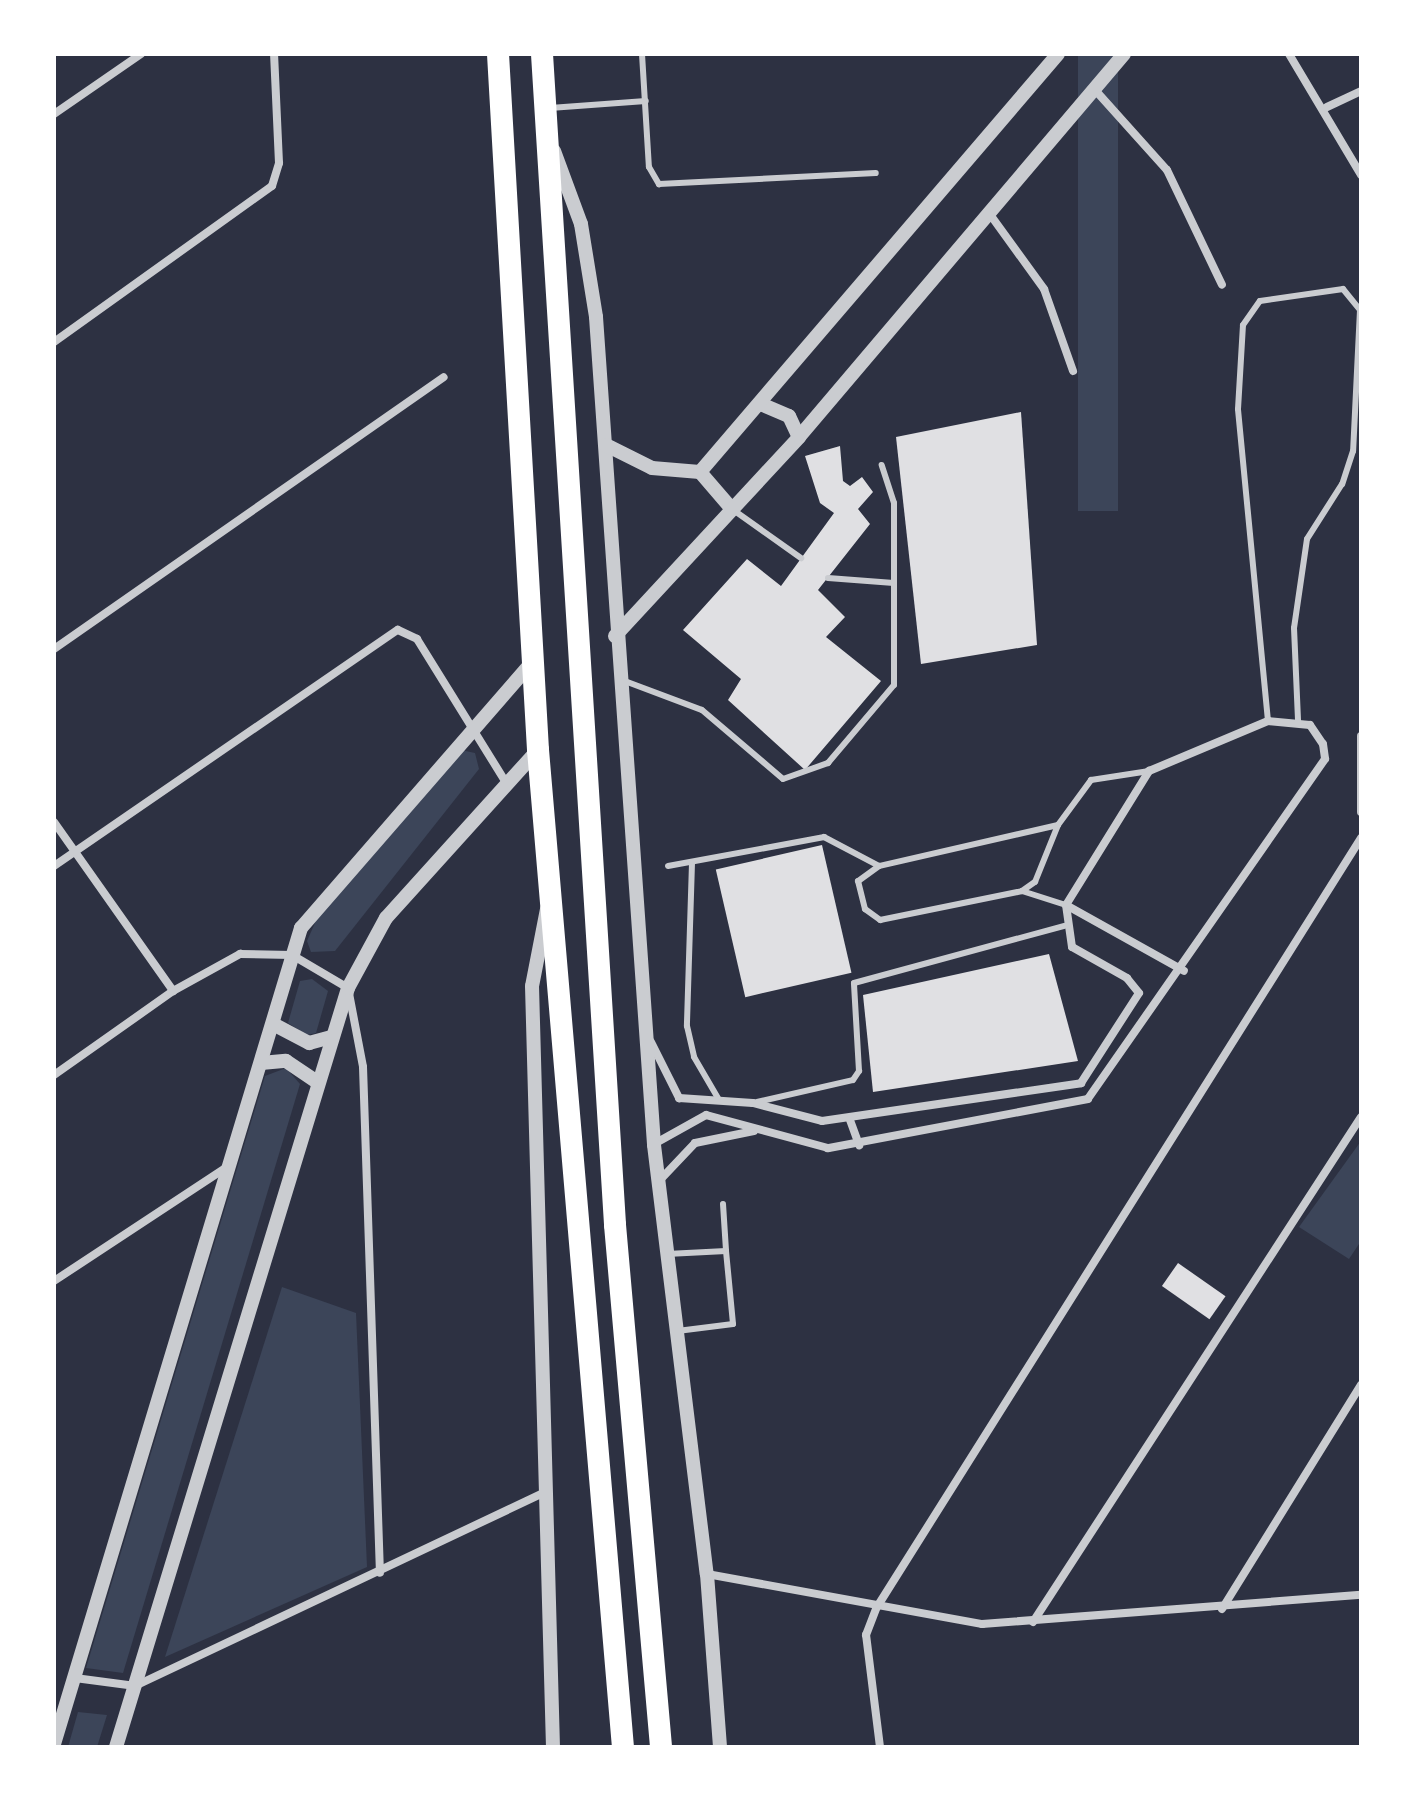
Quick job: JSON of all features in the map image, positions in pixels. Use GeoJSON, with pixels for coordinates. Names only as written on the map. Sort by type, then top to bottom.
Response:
{"type":"FeatureCollection","features":[{"type":"Feature","properties":{"kind":"highway"},"geometry":{"type":"LineString","coordinates":[[498,54],[538,750],[623,1747]]}},
{"type":"Feature","properties":{"kind":"highway"},"geometry":{"type":"LineString","coordinates":[[542,54],[615,1225],[661,1747]]}},
{"type":"Feature","properties":{"kind":"street"},"geometry":{"type":"LineString","coordinates":[[54,114],[141,54]]}},
{"type":"Feature","properties":{"kind":"street"},"geometry":{"type":"LineString","coordinates":[[54,342],[263,193],[279,163],[274,54]]}},
{"type":"Feature","properties":{"kind":"street"},"geometry":{"type":"LineString","coordinates":[[700,472],[763,405],[1058,54]]}},
{"type":"Feature","properties":{"kind":"street"},"geometry":{"type":"LineString","coordinates":[[615,636],[799,437],[1096,91],[1124,54]]}},
{"type":"Feature","properties":{"kind":"street"},"geometry":{"type":"LineString","coordinates":[[1289,54],[1327,107],[1361,175]]}},
{"type":"Feature","properties":{"kind":"street"},"geometry":{"type":"LineString","coordinates":[[1096,91],[1167,170],[1222,285]]}},
{"type":"Feature","properties":{"kind":"street"},"geometry":{"type":"LineString","coordinates":[[1327,107],[1361,91]]}},
{"type":"Feature","properties":{"kind":"street"},"geometry":{"type":"LineString","coordinates":[[549,140],[581,224],[606,445],[615,636],[654,1145],[707,1574],[720,1747]]}},
{"type":"Feature","properties":{"kind":"street"},"geometry":{"type":"LineString","coordinates":[[989,213],[1044,289],[1073,371]]}},
{"type":"Feature","properties":{"kind":"street"},"geometry":{"type":"LineString","coordinates":[[54,649],[444,377]]}},
{"type":"Feature","properties":{"kind":"street"},"geometry":{"type":"LineString","coordinates":[[763,405],[789,416],[799,437]]}},
{"type":"Feature","properties":{"kind":"street"},"geometry":{"type":"LineString","coordinates":[[606,445],[652,468],[700,472],[731,508]]}},
{"type":"Feature","properties":{"kind":"street"},"geometry":{"type":"LineString","coordinates":[[54,866],[391,632],[417,639],[507,784]]}},
{"type":"Feature","properties":{"kind":"street"},"geometry":{"type":"LineString","coordinates":[[54,1744],[292,955],[326,891],[533,661]]}},
{"type":"Feature","properties":{"kind":"street"},"geometry":{"type":"LineString","coordinates":[[645,1027],[672,1092],[753,1103],[822,1121],[850,1120],[1081,1083],[1139,993],[1072,947],[1064,926],[1066,905],[1149,771],[1268,721],[1298,721],[1317,732],[1325,759],[1184,971],[1094,1095],[859,1145],[808,1146],[706,1115],[654,1145]]}},
{"type":"Feature","properties":{"kind":"street"},"geometry":{"type":"LineString","coordinates":[[1361,736],[1361,812]]}},
{"type":"Feature","properties":{"kind":"street"},"geometry":{"type":"LineString","coordinates":[[116,1747],[316,1081],[348,988],[386,918],[538,750]]}},
{"type":"Feature","properties":{"kind":"street"},"geometry":{"type":"LineString","coordinates":[[54,822],[173,991]]}},
{"type":"Feature","properties":{"kind":"street"},"geometry":{"type":"LineString","coordinates":[[880,1747],[866,1635],[877,1607],[1361,838]]}},
{"type":"Feature","properties":{"kind":"street"},"geometry":{"type":"LineString","coordinates":[[551,897],[532,986],[542,1494],[553,1747]]}},
{"type":"Feature","properties":{"kind":"street"},"geometry":{"type":"LineString","coordinates":[[1066,905],[1184,971]]}},
{"type":"Feature","properties":{"kind":"street"},"geometry":{"type":"LineString","coordinates":[[54,1075],[173,991],[240,954],[292,955],[348,988],[363,1067],[380,1573]]}},
{"type":"Feature","properties":{"kind":"street"},"geometry":{"type":"LineString","coordinates":[[273,1024],[309,1043],[332,1037]]}},
{"type":"Feature","properties":{"kind":"street"},"geometry":{"type":"LineString","coordinates":[[261,1063],[286,1061],[316,1081]]}},
{"type":"Feature","properties":{"kind":"street"},"geometry":{"type":"LineString","coordinates":[[1081,1083],[1094,1095]]}},
{"type":"Feature","properties":{"kind":"street"},"geometry":{"type":"LineString","coordinates":[[1033,1622],[1361,1117]]}},
{"type":"Feature","properties":{"kind":"street"},"geometry":{"type":"LineString","coordinates":[[850,1120],[859,1145]]}},
{"type":"Feature","properties":{"kind":"street"},"geometry":{"type":"LineString","coordinates":[[658,1182],[695,1143],[759,1131]]}},
{"type":"Feature","properties":{"kind":"street"},"geometry":{"type":"LineString","coordinates":[[54,1281],[227,1167]]}},
{"type":"Feature","properties":{"kind":"street"},"geometry":{"type":"LineString","coordinates":[[1222,1609],[1361,1385]]}},
{"type":"Feature","properties":{"kind":"street"},"geometry":{"type":"LineString","coordinates":[[75,1678],[135,1686],[542,1494]]}},
{"type":"Feature","properties":{"kind":"street"},"geometry":{"type":"LineString","coordinates":[[707,1574],[982,1624],[1222,1609],[1361,1595]]}},
{"type":"Feature","properties":{"kind":"lane"},"geometry":{"type":"LineString","coordinates":[[642,54],[649,167],[659,184],[876,173]]}},
{"type":"Feature","properties":{"kind":"lane"},"geometry":{"type":"LineString","coordinates":[[547,108],[646,101]]}},
{"type":"Feature","properties":{"kind":"lane"},"geometry":{"type":"LineString","coordinates":[[1268,721],[1238,409],[1243,325],[1260,301],[1343,289],[1360,310],[1353,451],[1342,484],[1307,539],[1294,628],[1298,721]]}},
{"type":"Feature","properties":{"kind":"lane"},"geometry":{"type":"LineString","coordinates":[[618,679],[702,710],[783,779],[828,763],[894,685],[894,503],[882,465]]}},
{"type":"Feature","properties":{"kind":"lane"},"geometry":{"type":"LineString","coordinates":[[731,508],[801,558]]}},
{"type":"Feature","properties":{"kind":"lane"},"geometry":{"type":"LineString","coordinates":[[828,578],[894,583]]}},
{"type":"Feature","properties":{"kind":"lane"},"geometry":{"type":"LineString","coordinates":[[1022,891],[1039,876],[1058,825],[1091,780],[1149,771]]}},
{"type":"Feature","properties":{"kind":"lane"},"geometry":{"type":"LineString","coordinates":[[1058,825],[879,866],[858,881],[865,909],[880,920],[1022,891],[1066,905]]}},
{"type":"Feature","properties":{"kind":"lane"},"geometry":{"type":"LineString","coordinates":[[668,866],[824,837],[879,866]]}},
{"type":"Feature","properties":{"kind":"lane"},"geometry":{"type":"LineString","coordinates":[[692,863],[687,1026],[718,1098]]}},
{"type":"Feature","properties":{"kind":"lane"},"geometry":{"type":"LineString","coordinates":[[753,1103],[853,1080],[859,1071],[854,983],[1056,934],[1064,926]]}},
{"type":"Feature","properties":{"kind":"lane"},"geometry":{"type":"LineString","coordinates":[[677,1331],[733,1324],[723,1204]]}},
{"type":"Feature","properties":{"kind":"lane"},"geometry":{"type":"LineString","coordinates":[[667,1254],[726,1251]]}},
{"type":"Feature","properties":{"kind":"shaded area"},"geometry":{"type":"Polygon","coordinates":[[[1078,54],[1118,54],[1118,511],[1078,511],[1078,54]]]}},
{"type":"Feature","properties":{"kind":"shaded area"},"geometry":{"type":"Polygon","coordinates":[[[461,750],[475,753],[479,769],[335,951],[311,952],[307,941],[322,907],[461,750]]]}},
{"type":"Feature","properties":{"kind":"shaded area"},"geometry":{"type":"Polygon","coordinates":[[[312,979],[328,991],[316,1033],[307,1035],[288,1023],[300,981],[312,979]]]}},
{"type":"Feature","properties":{"kind":"shaded area"},"geometry":{"type":"Polygon","coordinates":[[[286,1068],[300,1084],[123,1673],[86,1668],[265,1076],[286,1068]]]}},
{"type":"Feature","properties":{"kind":"shaded area"},"geometry":{"type":"Polygon","coordinates":[[[1361,1141],[1361,1241],[1349,1259],[1299,1227],[1361,1141]]]}},
{"type":"Feature","properties":{"kind":"shaded area"},"geometry":{"type":"Polygon","coordinates":[[[282,1287],[356,1313],[367,1567],[165,1657],[282,1287]]]}},
{"type":"Feature","properties":{"kind":"shaded area"},"geometry":{"type":"Polygon","coordinates":[[[78,1712],[107,1715],[97,1747],[68,1747],[78,1712]]]}},
{"type":"Feature","properties":{"kind":"building"},"geometry":{"type":"Polygon","coordinates":[[[1021,412],[1037,645],[921,664],[896,437],[1021,412]]]}},
{"type":"Feature","properties":{"kind":"building"},"geometry":{"type":"Polygon","coordinates":[[[840,446],[843,481],[850,486],[862,477],[873,492],[858,509],[870,524],[818,590],[845,617],[826,637],[881,681],[805,770],[728,700],[741,679],[683,630],[747,559],[781,586],[834,513],[820,503],[805,456],[840,446]]]}},
{"type":"Feature","properties":{"kind":"building"},"geometry":{"type":"Polygon","coordinates":[[[822,845],[851,973],[745,997],[716,870],[822,845]]]}},
{"type":"Feature","properties":{"kind":"building"},"geometry":{"type":"Polygon","coordinates":[[[1049,954],[1078,1061],[873,1092],[863,995],[1049,954]]]}},
{"type":"Feature","properties":{"kind":"building"},"geometry":{"type":"Polygon","coordinates":[[[1178,1263],[1226,1296],[1209,1319],[1162,1286],[1178,1263]]]}}]}
